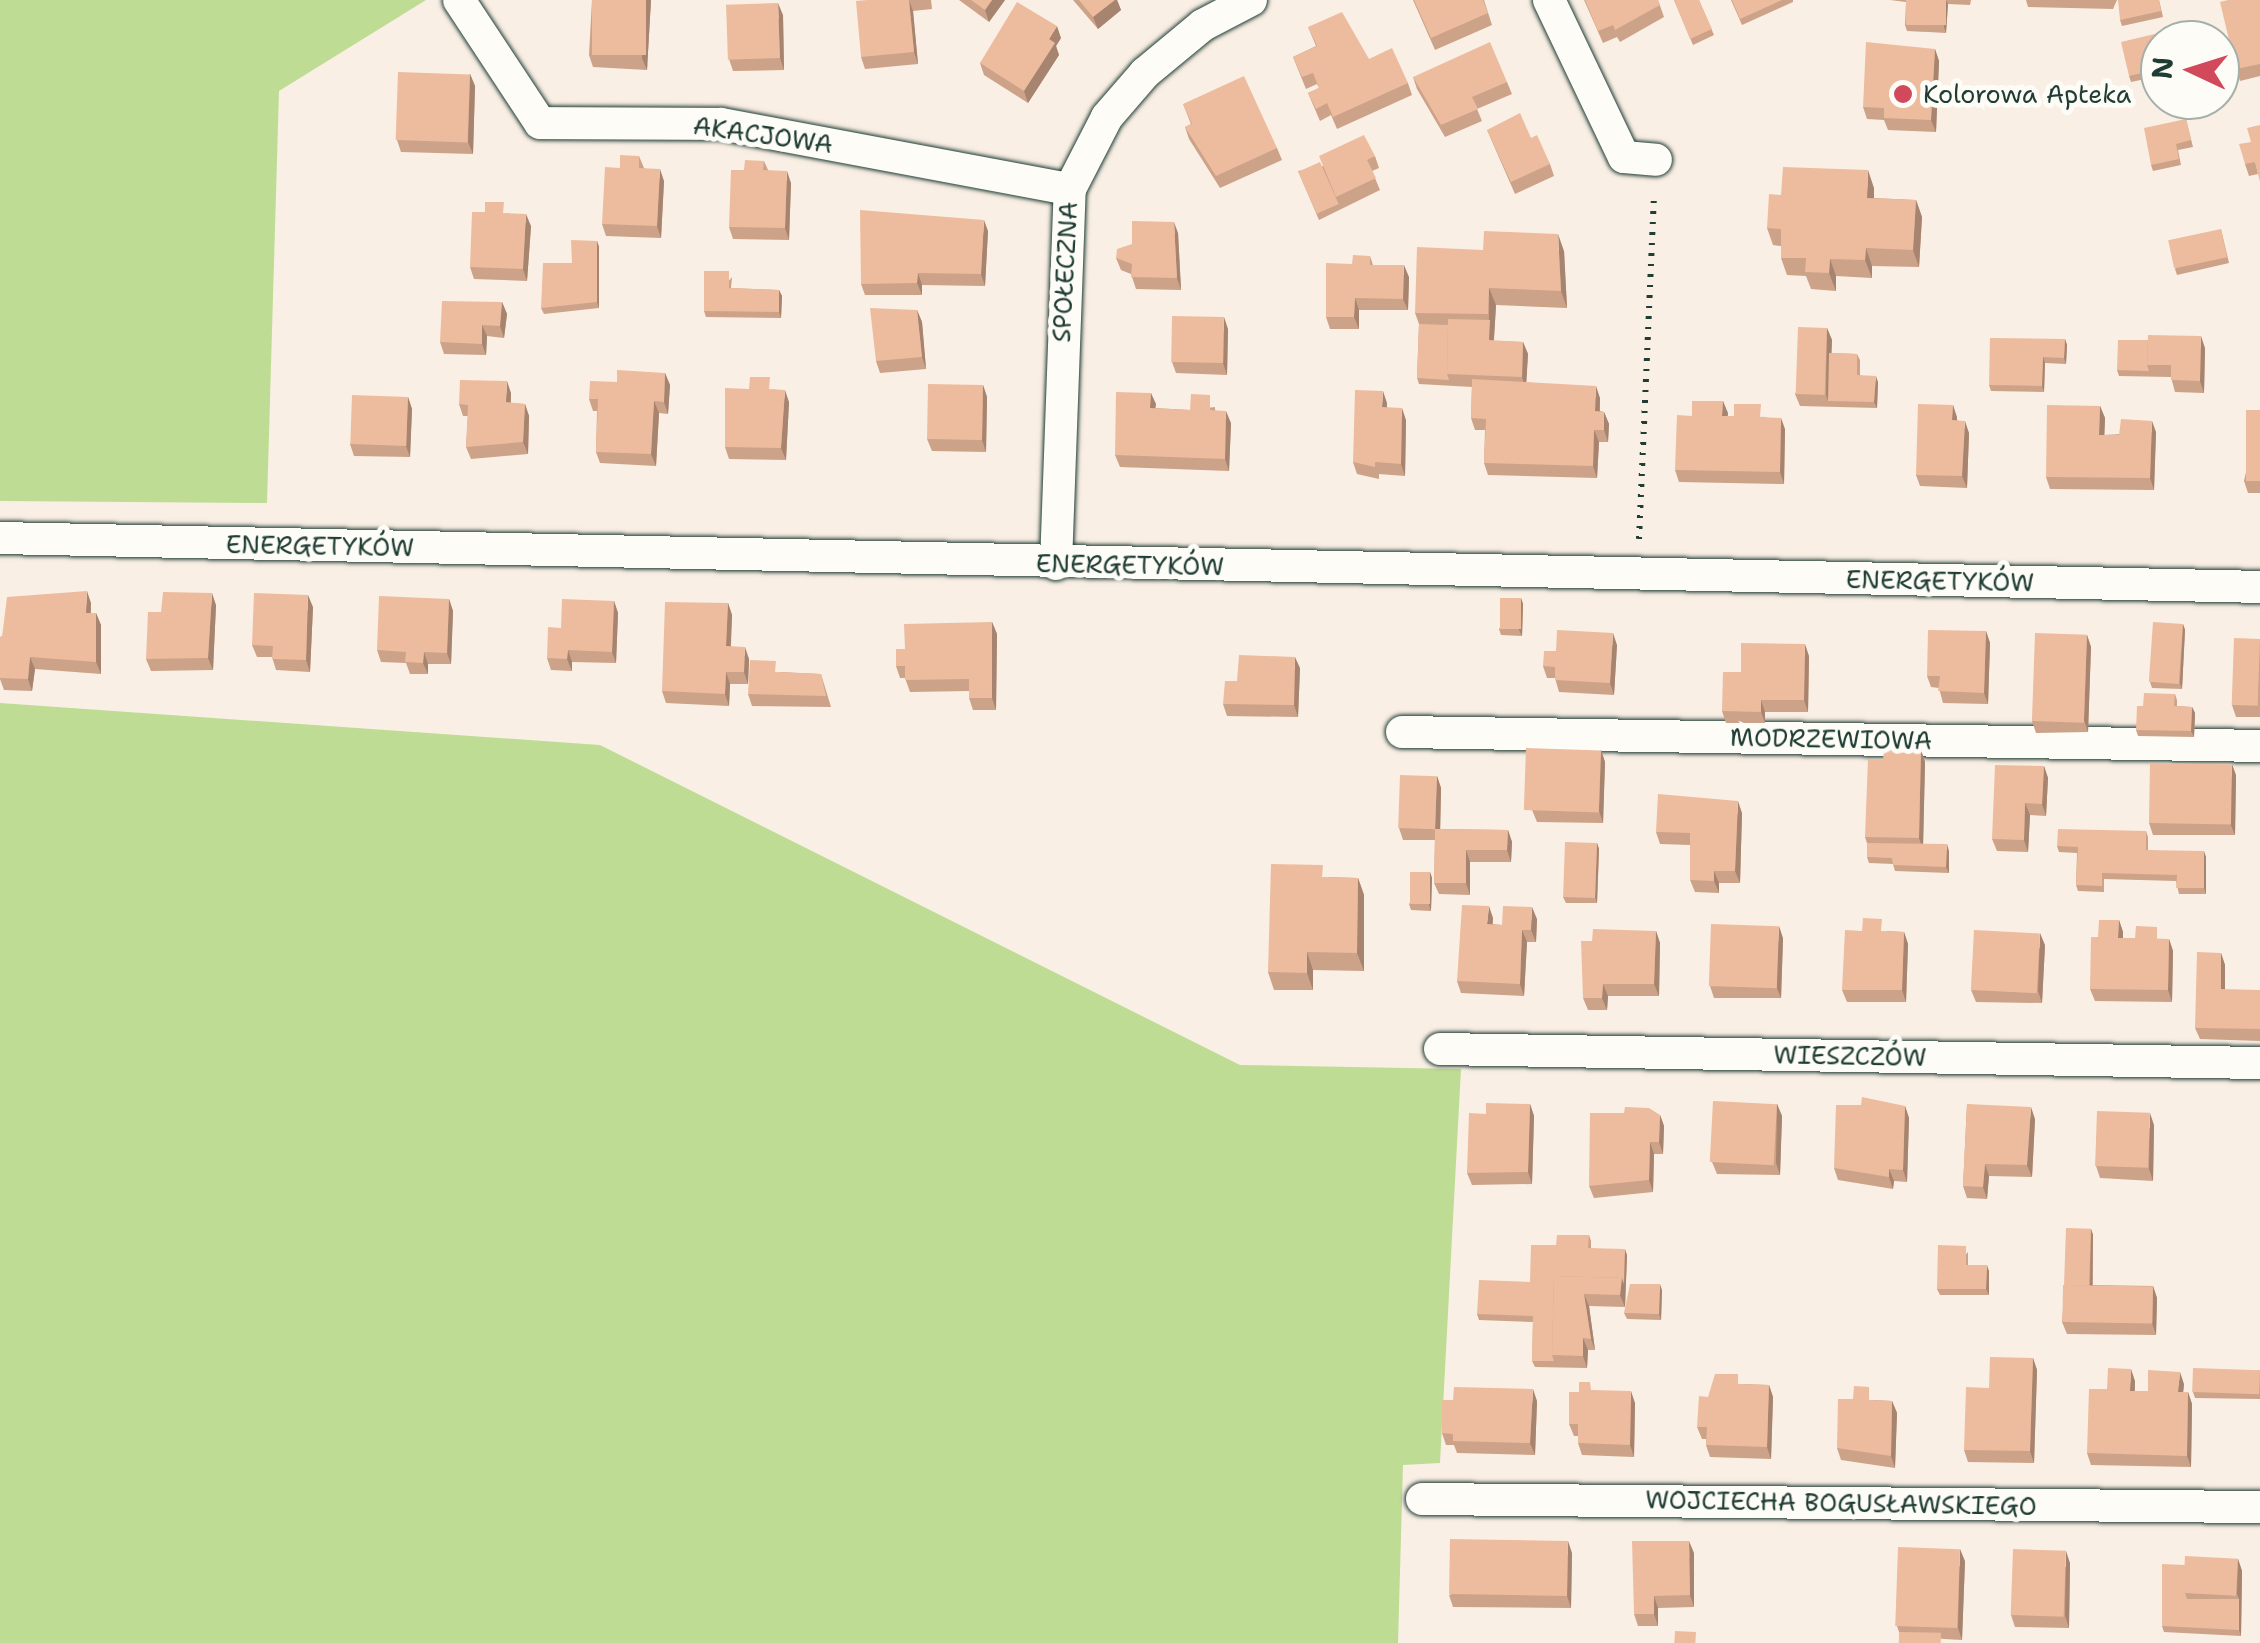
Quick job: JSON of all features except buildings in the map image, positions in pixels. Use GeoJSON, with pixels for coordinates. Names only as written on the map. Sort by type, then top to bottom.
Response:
{"type":"FeatureCollection","features":[{"type":"Feature","properties":{"kind":"street","name":"AKACJOWA"},"geometry":{"type":"LineString","coordinates":[[459,0],[540,124],[720,124],[1070,189]]}},
{"type":"Feature","properties":{"kind":"street"},"geometry":{"type":"LineString","coordinates":[[1549,0],[1624,157],[1656,160]]}},
{"type":"Feature","properties":{"kind":"street","name":"SPOŁECZNA"},"geometry":{"type":"LineString","coordinates":[[1056,564],[1070,189],[1108,117],[1145,73],[1202,25],[1248,1]]}},
{"type":"Feature","properties":{"kind":"street","name":"ENERGETYKÓW"},"geometry":{"type":"LineString","coordinates":[[0,538],[2260,588]]}},
{"type":"Feature","properties":{"kind":"street","name":"MODRZEWIOWA"},"geometry":{"type":"LineString","coordinates":[[1402,732],[2260,746]]}},
{"type":"Feature","properties":{"kind":"street","name":"WIESZCZÓW"},"geometry":{"type":"LineString","coordinates":[[1440,1048],[2260,1063]]}},
{"type":"Feature","properties":{"kind":"street","name":"WOJCIECHA BOGUSŁAWSKIEGO"},"geometry":{"type":"LineString","coordinates":[[1422,1499],[2260,1508]]}},
{"type":"Feature","properties":{"kind":"path"},"geometry":{"type":"LineString","coordinates":[[1638,575],[1656,160]]}},
{"type":"Feature","properties":{"kind":"green space"},"geometry":{"type":"Polygon","coordinates":[[[0,0],[426,0],[279,91],[267,503],[0,501],[0,0]]]}},
{"type":"Feature","properties":{"kind":"green space"},"geometry":{"type":"Polygon","coordinates":[[[0,703],[600,745],[1240,1065],[1461,1069],[1440,1463],[1403,1465],[1398,1643],[0,1643],[0,703]]]}},
{"type":"Feature","properties":{"kind":"place","name":"Kolorowa Apteka"},"geometry":{"type":"Point","coordinates":[1903,94]}}]}
